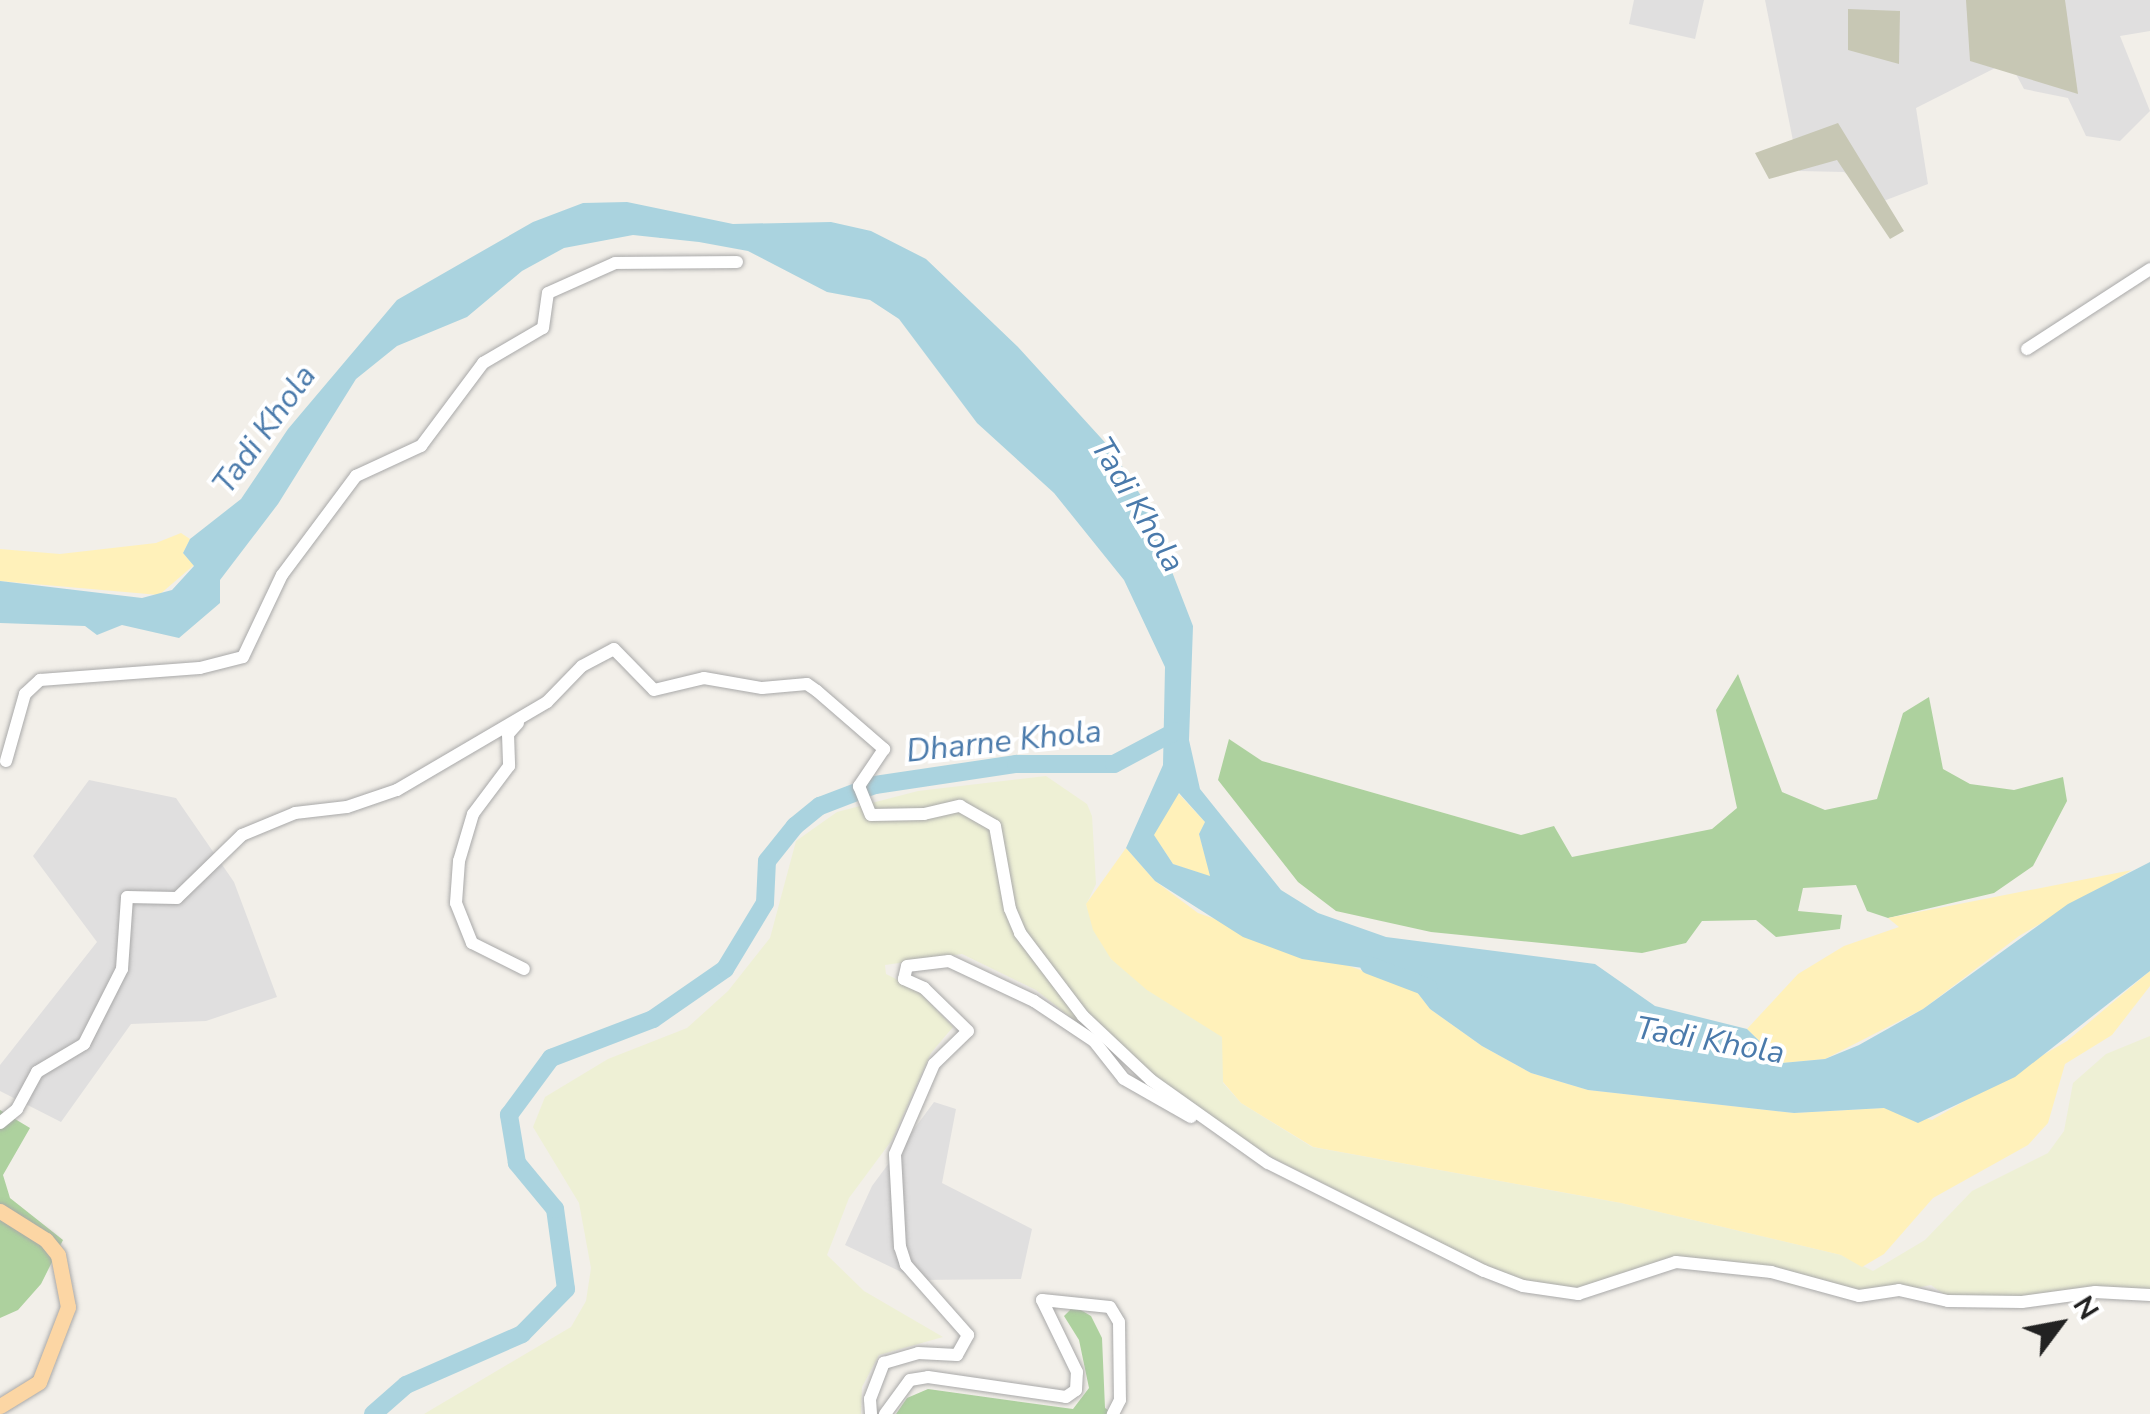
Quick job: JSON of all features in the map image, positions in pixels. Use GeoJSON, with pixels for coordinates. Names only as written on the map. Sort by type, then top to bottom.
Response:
{"type":"FeatureCollection","features":[{"type":"Feature","properties":{"kind":"main road"},"geometry":{"type":"LineString","coordinates":[[0,1211],[46,1240],[58,1256],[68,1307],[39,1382],[0,1406]]}},
{"type":"Feature","properties":{"kind":"street"},"geometry":{"type":"LineString","coordinates":[[6,761],[25,694],[40,680],[200,668],[242,656],[282,575],[356,476],[422,446],[483,363],[544,328],[548,293],[615,263],[737,262]]}},
{"type":"Feature","properties":{"kind":"street"},"geometry":{"type":"LineString","coordinates":[[2028,349],[2150,268]]}},
{"type":"Feature","properties":{"kind":"street"},"geometry":{"type":"LineString","coordinates":[[524,969],[472,942],[456,903],[459,861],[474,814],[509,766],[508,734],[606,650],[614,649],[654,690],[704,678],[762,688],[806,684],[884,750],[859,786],[871,815],[924,814],[960,806],[996,826],[1010,909],[1036,958],[1084,1016],[1151,1080],[1268,1164],[1405,1235],[1522,1286],[1578,1294],[1676,1262],[1771,1272],[1859,1296],[1899,1290],[1948,1301],[2022,1302],[2096,1292],[2150,1296]]}},
{"type":"Feature","properties":{"kind":"street"},"geometry":{"type":"LineString","coordinates":[[0,1123],[17,1109],[37,1072],[84,1044],[122,969],[127,897],[177,898],[242,835],[295,813],[376,800],[535,709]]}},
{"type":"Feature","properties":{"kind":"street"},"geometry":{"type":"LineString","coordinates":[[871,1414],[870,1399],[884,1362],[918,1353],[957,1355],[968,1335],[906,1265],[900,1246],[896,1154],[934,1064],[968,1031],[924,988],[904,980],[908,966],[949,961],[1007,987],[1094,1042],[1124,1080],[1164,1105],[1208,1121]]}},
{"type":"Feature","properties":{"kind":"street"},"geometry":{"type":"LineString","coordinates":[[885,1414],[910,1380],[928,1376],[1066,1396],[1076,1390],[1077,1372],[1042,1300],[1110,1307],[1120,1338],[1115,1357],[1120,1400],[1113,1414]]}},
{"type":"Feature","properties":{"kind":"shaded area"},"geometry":{"type":"Polygon","coordinates":[[[1634,0],[1704,0],[1695,39],[1629,24],[1634,0]]]}},
{"type":"Feature","properties":{"kind":"shaded area"},"geometry":{"type":"Polygon","coordinates":[[[1765,0],[2150,0],[2150,31],[2120,36],[2150,111],[2120,141],[2086,136],[2068,98],[2024,89],[2009,61],[1916,108],[1928,184],[1881,202],[1844,172],[1799,171],[1765,0]]]}},
{"type":"Feature","properties":{"kind":"shaded area"},"geometry":{"type":"Polygon","coordinates":[[[1966,0],[2065,0],[2078,94],[1970,61],[1966,0]]]}},
{"type":"Feature","properties":{"kind":"shaded area"},"geometry":{"type":"Polygon","coordinates":[[[1848,9],[1900,11],[1899,64],[1848,50],[1848,9]]]}},
{"type":"Feature","properties":{"kind":"shaded area"},"geometry":{"type":"Polygon","coordinates":[[[1838,123],[1904,231],[1890,239],[1837,160],[1769,179],[1755,153],[1838,123]]]}},
{"type":"Feature","properties":{"kind":"shaded area"},"geometry":{"type":"Polygon","coordinates":[[[1046,776],[1087,804],[1092,816],[1096,884],[1086,905],[1111,959],[1223,1037],[1223,1083],[1241,1103],[1312,1147],[1621,1203],[1841,1255],[1873,1271],[1925,1240],[1972,1191],[2048,1153],[2064,1131],[2073,1083],[2106,1054],[2150,1036],[2150,1298],[2101,1293],[2023,1304],[1949,1298],[1931,1285],[1860,1299],[1788,1284],[1774,1269],[1672,1259],[1574,1291],[1519,1283],[1271,1157],[1112,1050],[1036,990],[962,954],[885,965],[886,974],[916,989],[953,1027],[931,1053],[892,1140],[849,1198],[827,1255],[864,1291],[943,1337],[879,1355],[862,1387],[861,1414],[424,1414],[571,1327],[586,1301],[591,1268],[579,1203],[533,1127],[545,1097],[608,1059],[687,1028],[728,991],[770,938],[796,841],[837,812],[918,791],[1046,776]]]}},
{"type":"Feature","properties":{"kind":"shaded area"},"geometry":{"type":"Polygon","coordinates":[[[89,780],[176,798],[234,882],[277,997],[206,1021],[131,1024],[61,1122],[0,1091],[0,1065],[97,942],[33,856],[89,780]]]}},
{"type":"Feature","properties":{"kind":"shaded area"},"geometry":{"type":"Polygon","coordinates":[[[934,1102],[956,1109],[942,1183],[1032,1229],[1021,1279],[918,1280],[845,1245],[872,1186],[934,1102]]]}},
{"type":"Feature","properties":{"kind":"green space"},"geometry":{"type":"Polygon","coordinates":[[[1738,674],[1782,792],[1825,810],[1877,799],[1903,713],[1929,697],[1943,769],[1970,784],[2014,790],[2063,777],[2067,801],[2033,866],[1994,893],[1888,918],[1867,911],[1856,885],[1803,888],[1798,911],[1842,915],[1840,929],[1776,937],[1756,920],[1702,921],[1686,943],[1642,953],[1431,932],[1336,911],[1298,882],[1218,780],[1229,739],[1262,761],[1521,835],[1554,826],[1572,857],[1712,829],[1737,808],[1716,710],[1738,674]]]}},
{"type":"Feature","properties":{"kind":"green space"},"geometry":{"type":"Polygon","coordinates":[[[0,1110],[30,1128],[3,1175],[10,1198],[63,1240],[41,1284],[18,1310],[0,1318],[0,1110]]]}},
{"type":"Feature","properties":{"kind":"green space"},"geometry":{"type":"Polygon","coordinates":[[[1074,1306],[1091,1316],[1102,1338],[1105,1408],[1114,1414],[896,1414],[907,1398],[928,1389],[1073,1409],[1089,1388],[1079,1340],[1064,1316],[1074,1306]]]}},
{"type":"Feature","properties":{"kind":"sand"},"geometry":{"type":"Polygon","coordinates":[[[181,533],[190,539],[183,553],[194,565],[159,595],[0,581],[0,549],[60,554],[156,543],[181,533]]]}},
{"type":"Feature","properties":{"kind":"sand"},"geometry":{"type":"Polygon","coordinates":[[[1178,793],[1205,822],[1199,834],[1211,877],[1173,864],[1153,834],[1178,793]]]}},
{"type":"Feature","properties":{"kind":"sand"},"geometry":{"type":"Polygon","coordinates":[[[1126,848],[1155,881],[1198,913],[1366,972],[1403,974],[1430,1009],[1482,1046],[1531,1073],[1588,1090],[1794,1113],[1884,1108],[1932,1120],[2067,1041],[2150,971],[2150,986],[2112,1035],[2065,1064],[2048,1123],[2028,1145],[1933,1198],[1884,1254],[1862,1267],[1841,1255],[1621,1203],[1313,1147],[1241,1103],[1223,1082],[1222,1037],[1147,990],[1111,959],[1093,930],[1086,904],[1126,848]]]}},
{"type":"Feature","properties":{"kind":"sand"},"geometry":{"type":"Polygon","coordinates":[[[2132,870],[2019,936],[1923,1009],[1825,1059],[1782,1063],[1747,1029],[1798,974],[1844,946],[1899,927],[1888,918],[2132,870]]]}},
{"type":"Feature","properties":{"kind":"water"},"geometry":{"type":"Polygon","coordinates":[[[627,202],[733,224],[831,222],[871,231],[926,259],[1018,347],[1111,449],[1145,502],[1193,626],[1189,740],[1200,789],[1281,890],[1318,913],[1386,937],[1595,964],[1655,1006],[1747,1029],[1782,1063],[1825,1059],[1859,1045],[1923,1009],[2068,904],[2150,862],[2150,971],[2015,1077],[1918,1123],[1884,1108],[1794,1113],[1588,1090],[1531,1073],[1482,1046],[1430,1009],[1403,974],[1302,959],[1243,937],[1155,881],[1126,848],[1163,765],[1165,667],[1124,580],[1054,493],[977,423],[899,319],[870,300],[827,292],[748,251],[699,242],[633,235],[564,248],[522,271],[467,317],[397,346],[356,379],[278,504],[220,580],[220,603],[179,638],[122,625],[97,635],[85,626],[0,623],[0,581],[142,598],[172,590],[194,566],[183,553],[190,539],[241,499],[288,429],[397,300],[533,222],[583,203],[627,202]],[[1179,793],[1154,835],[1173,864],[1210,876],[1199,834],[1205,822],[1179,793]]]}},
{"type":"Feature","properties":{"kind":"waterway","name":"Dharne Khola"},"geometry":{"type":"LineString","coordinates":[[373,1414],[406,1385],[522,1334],[566,1289],[555,1209],[517,1163],[509,1115],[551,1058],[653,1019],[725,969],[765,903],[767,861],[795,826],[820,806],[875,785],[1016,764],[1114,764],[1176,731]]}},
{"type":"Feature","properties":{"kind":"waterway","name":"Tadi Khola"},"geometry":{"type":"LineString","coordinates":[[1369,965],[1429,988]]}}]}
